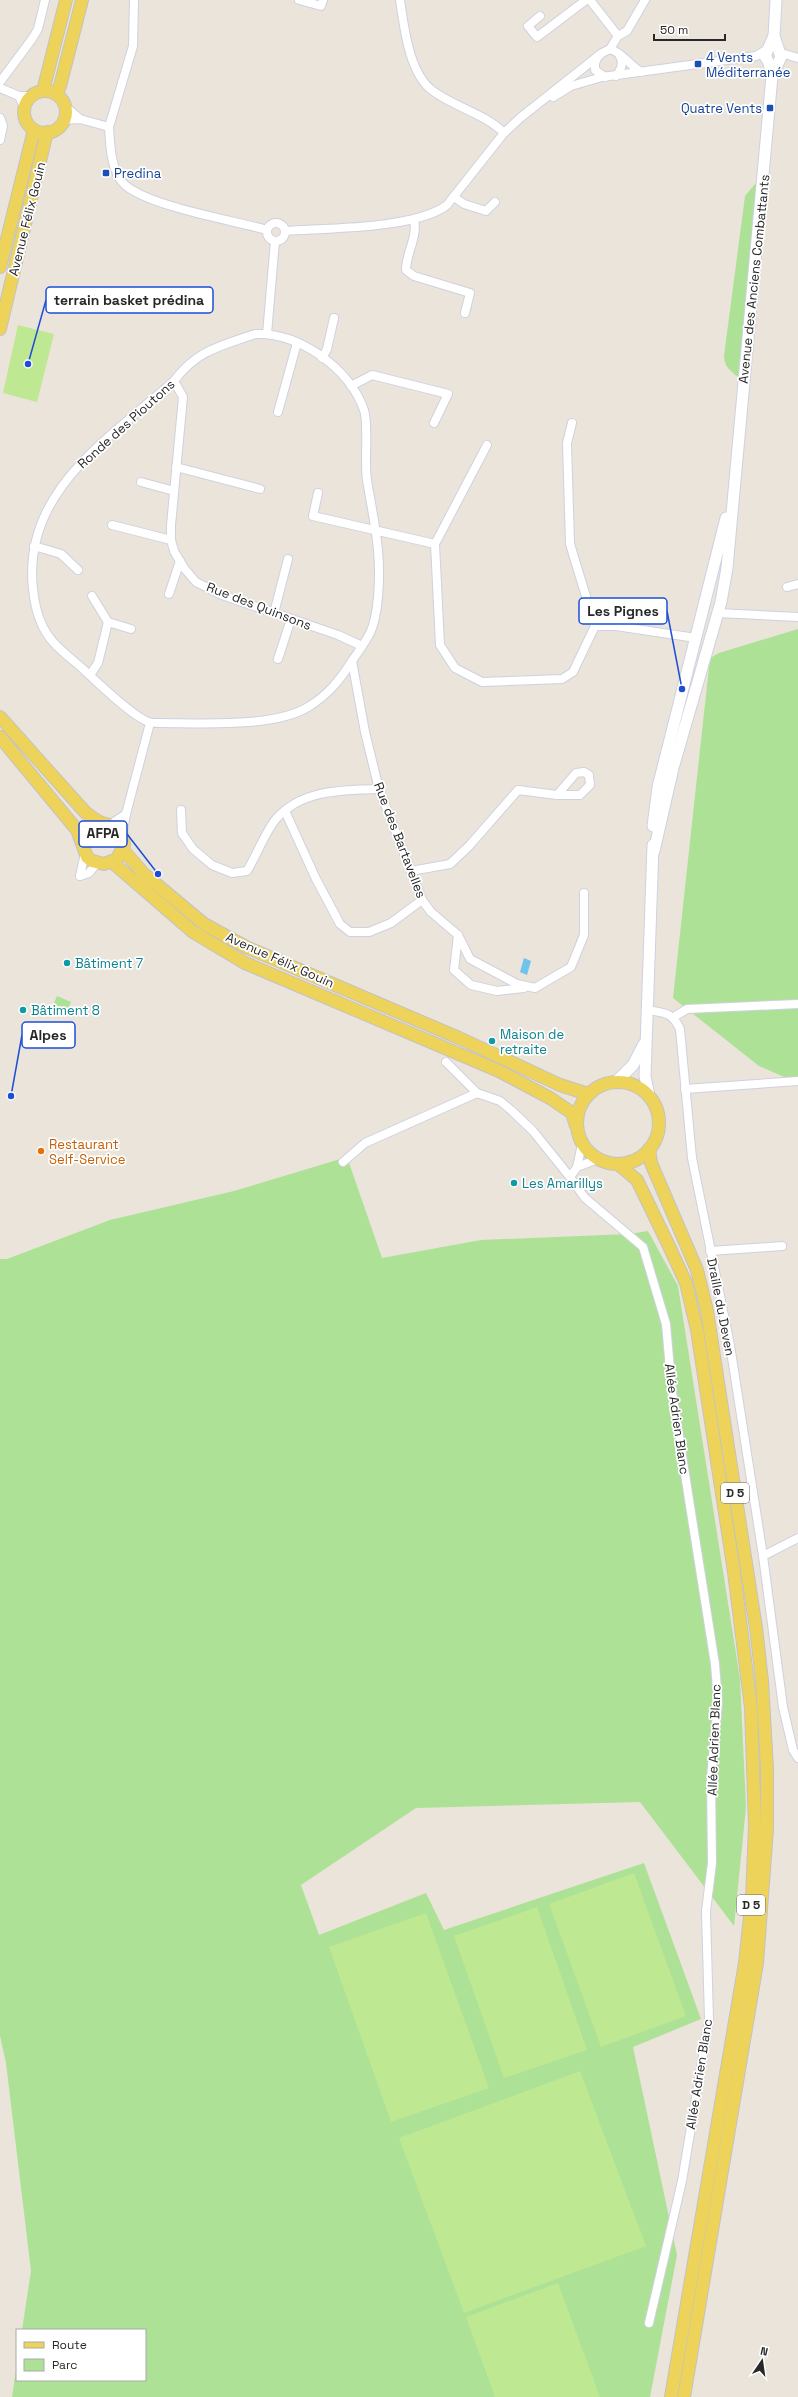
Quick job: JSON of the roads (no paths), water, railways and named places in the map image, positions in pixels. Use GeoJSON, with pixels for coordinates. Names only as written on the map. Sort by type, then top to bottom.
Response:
{"type":"FeatureCollection","features":[{"type":"Feature","properties":{"kind":"main road"},"geometry":{"type":"LineString","coordinates":[[43,91],[66,0]]}},
{"type":"Feature","properties":{"kind":"main road"},"geometry":{"type":"LineString","coordinates":[[56,94],[60,86],[82,0]]}},
{"type":"Feature","properties":{"kind":"main road","name":"Avenue des Anciens Combattants"},"geometry":{"type":"LineString","coordinates":[[654,851],[675,761],[721,602],[731,531],[734,481],[772,76],[776,0]]}},
{"type":"Feature","properties":{"kind":"main road"},"geometry":{"type":"LineString","coordinates":[[43,91],[56,94],[65,106],[64,120],[54,130],[47,132],[34,130],[26,120],[24,107],[25,96],[43,91]]}},
{"type":"Feature","properties":{"kind":"main road","name":"Avenue Félix Gouin"},"geometry":{"type":"LineString","coordinates":[[0,267],[34,130]]}},
{"type":"Feature","properties":{"kind":"main road","name":"Avenue Félix Gouin"},"geometry":{"type":"LineString","coordinates":[[0,329],[47,132]]}},
{"type":"Feature","properties":{"kind":"main road","name":"Avenue des Anciens Combattants"},"geometry":{"type":"LineString","coordinates":[[649,1096],[645,1076],[646,1039],[654,851],[652,836],[658,787],[707,597],[734,481]]}},
{"type":"Feature","properties":{"kind":"main road"},"geometry":{"type":"LineString","coordinates":[[707,597],[717,596],[721,602]]}},
{"type":"Feature","properties":{"kind":"main road"},"geometry":{"type":"LineString","coordinates":[[695,640],[701,645],[709,642]]}},
{"type":"Feature","properties":{"kind":"main road"},"geometry":{"type":"LineString","coordinates":[[0,717],[86,812],[122,836],[123,850],[119,857],[112,862],[98,863],[92,861],[83,848],[77,830],[1,739]]}},
{"type":"Feature","properties":{"kind":"main road"},"geometry":{"type":"LineString","coordinates":[[83,848],[87,831],[106,824]]}},
{"type":"Feature","properties":{"kind":"main road","name":"Avenue Félix Gouin"},"geometry":{"type":"LineString","coordinates":[[123,850],[144,874],[204,924],[246,947],[459,1038],[560,1084],[588,1094]]}},
{"type":"Feature","properties":{"kind":"main road","name":"Avenue Félix Gouin"},"geometry":{"type":"LineString","coordinates":[[112,862],[158,903],[211,945],[245,963],[499,1072],[550,1098],[572,1113],[576,1126]]}},
{"type":"Feature","properties":{"kind":"main road","name":"Avenue des Anciens Combattants"},"geometry":{"type":"LineString","coordinates":[[617,1081],[633,1065],[646,1039]]}},
{"type":"Feature","properties":{"kind":"main road"},"geometry":{"type":"LineString","coordinates":[[617,1081],[635,1085],[649,1096],[656,1108],[659,1123],[655,1141],[650,1149],[636,1160],[618,1164],[598,1159],[588,1151],[582,1144],[576,1126],[578,1109],[588,1094],[601,1084],[617,1081]]}},
{"type":"Feature","properties":{"kind":"main road","name":"D 5"},"geometry":{"type":"LineString","coordinates":[[650,1149],[651,1163],[697,1270],[707,1311],[756,1628],[767,1769],[764,1888],[757,1963],[684,2397]]}},
{"type":"Feature","properties":{"kind":"main road","name":"D 5"},"geometry":{"type":"LineString","coordinates":[[618,1164],[637,1180],[666,1239],[686,1283],[697,1330],[745,1654],[754,1773],[752,1897],[745,1963],[671,2397]]}},
{"type":"Feature","properties":{"kind":"street"},"geometry":{"type":"LineString","coordinates":[[0,82],[38,29],[45,0]]}},
{"type":"Feature","properties":{"kind":"street"},"geometry":{"type":"LineString","coordinates":[[134,0],[133,46],[109,127],[116,170],[124,185],[143,196],[161,203],[267,230]]}},
{"type":"Feature","properties":{"kind":"street"},"geometry":{"type":"LineString","coordinates":[[299,0],[321,6],[322,0]]}},
{"type":"Feature","properties":{"kind":"street"},"geometry":{"type":"LineString","coordinates":[[400,0],[405,30],[413,61],[422,78],[432,91],[492,121],[504,134]]}},
{"type":"Feature","properties":{"kind":"street"},"geometry":{"type":"LineString","coordinates":[[540,16],[528,26],[537,37],[586,0]]}},
{"type":"Feature","properties":{"kind":"street"},"geometry":{"type":"LineString","coordinates":[[590,0],[618,36],[618,52],[623,60],[622,69],[616,76]]}},
{"type":"Feature","properties":{"kind":"street"},"geometry":{"type":"LineString","coordinates":[[286,231],[414,220],[436,213],[454,197],[504,134],[520,118],[599,56],[610,50],[618,36],[627,31],[645,0]]}},
{"type":"Feature","properties":{"kind":"street"},"geometry":{"type":"LineString","coordinates":[[610,50],[618,52],[633,67],[641,72]]}},
{"type":"Feature","properties":{"kind":"street"},"geometry":{"type":"LineString","coordinates":[[599,56],[594,63],[595,70],[605,77]]}},
{"type":"Feature","properties":{"kind":"street"},"geometry":{"type":"LineString","coordinates":[[520,118],[571,86],[605,77],[773,56],[798,58]]}},
{"type":"Feature","properties":{"kind":"street"},"geometry":{"type":"LineString","coordinates":[[0,88],[25,96]]}},
{"type":"Feature","properties":{"kind":"street"},"geometry":{"type":"LineString","coordinates":[[65,106],[80,120]]}},
{"type":"Feature","properties":{"kind":"street"},"geometry":{"type":"LineString","coordinates":[[0,118],[3,126],[0,140]]}},
{"type":"Feature","properties":{"kind":"street"},"geometry":{"type":"LineString","coordinates":[[64,120],[80,120],[109,127]]}},
{"type":"Feature","properties":{"kind":"street"},"geometry":{"type":"LineString","coordinates":[[454,197],[464,204],[486,211],[494,202]]}},
{"type":"Feature","properties":{"kind":"street"},"geometry":{"type":"LineString","coordinates":[[414,220],[416,229],[406,262],[406,270],[414,276],[470,293],[466,313]]}},
{"type":"Feature","properties":{"kind":"street"},"geometry":{"type":"LineString","coordinates":[[278,222],[284,226],[286,231],[283,239],[275,241],[269,238],[267,230],[272,223],[278,222]]}},
{"type":"Feature","properties":{"kind":"street"},"geometry":{"type":"LineString","coordinates":[[266,334],[275,241]]}},
{"type":"Feature","properties":{"kind":"street"},"geometry":{"type":"LineString","coordinates":[[322,358],[327,349],[334,318]]}},
{"type":"Feature","properties":{"kind":"street","name":"Ronde des Pioutons"},"geometry":{"type":"LineString","coordinates":[[256,334],[266,334],[285,337],[322,358],[336,368],[351,386],[364,412],[366,477],[377,532],[381,568],[377,606],[371,632],[333,688],[306,708],[276,718],[248,722],[150,723],[130,709],[53,643],[40,622],[35,604],[31,577],[34,546],[46,507],[58,489],[86,457],[174,382],[185,367],[201,354],[256,334]]}},
{"type":"Feature","properties":{"kind":"street"},"geometry":{"type":"LineString","coordinates":[[278,412],[297,343]]}},
{"type":"Feature","properties":{"kind":"street"},"geometry":{"type":"LineString","coordinates":[[351,386],[372,375],[448,394],[434,423]]}},
{"type":"Feature","properties":{"kind":"street","name":"Rue des Quinsons"},"geometry":{"type":"LineString","coordinates":[[174,382],[183,397],[171,540],[180,561],[196,582],[222,595],[338,635],[362,646]]}},
{"type":"Feature","properties":{"kind":"street"},"geometry":{"type":"LineString","coordinates":[[487,445],[435,544],[440,645],[455,668],[482,682],[562,679],[573,672],[595,626],[570,544],[567,443],[572,423]]}},
{"type":"Feature","properties":{"kind":"street"},"geometry":{"type":"LineString","coordinates":[[176,467],[260,489]]}},
{"type":"Feature","properties":{"kind":"street"},"geometry":{"type":"LineString","coordinates":[[141,482],[174,491]]}},
{"type":"Feature","properties":{"kind":"street"},"geometry":{"type":"LineString","coordinates":[[318,493],[313,516],[377,532],[435,544]]}},
{"type":"Feature","properties":{"kind":"street"},"geometry":{"type":"LineString","coordinates":[[112,525],[171,540]]}},
{"type":"Feature","properties":{"kind":"street"},"geometry":{"type":"LineString","coordinates":[[34,546],[61,554],[78,570]]}},
{"type":"Feature","properties":{"kind":"street"},"geometry":{"type":"LineString","coordinates":[[274,613],[288,559]]}},
{"type":"Feature","properties":{"kind":"street"},"geometry":{"type":"LineString","coordinates":[[169,594],[180,561]]}},
{"type":"Feature","properties":{"kind":"street"},"geometry":{"type":"LineString","coordinates":[[787,588],[798,584]]}},
{"type":"Feature","properties":{"kind":"street"},"geometry":{"type":"LineString","coordinates":[[92,596],[108,622],[131,629]]}},
{"type":"Feature","properties":{"kind":"street"},"geometry":{"type":"LineString","coordinates":[[718,613],[798,617]]}},
{"type":"Feature","properties":{"kind":"street"},"geometry":{"type":"LineString","coordinates":[[278,659],[291,619]]}},
{"type":"Feature","properties":{"kind":"street"},"geometry":{"type":"LineString","coordinates":[[90,675],[98,664],[108,622]]}},
{"type":"Feature","properties":{"kind":"street"},"geometry":{"type":"LineString","coordinates":[[595,626],[616,626],[695,640]]}},
{"type":"Feature","properties":{"kind":"street","name":"Rue des Bartavelles"},"geometry":{"type":"LineString","coordinates":[[352,661],[365,732],[379,789],[422,900],[431,912],[458,935],[470,959],[517,984],[529,987]]}},
{"type":"Feature","properties":{"kind":"street"},"geometry":{"type":"LineString","coordinates":[[122,836],[126,814],[150,723]]}},
{"type":"Feature","properties":{"kind":"street"},"geometry":{"type":"LineString","coordinates":[[181,810],[182,833],[193,849],[212,865],[232,873],[247,870],[275,820],[285,811],[306,798],[335,790],[379,789]]}},
{"type":"Feature","properties":{"kind":"street"},"geometry":{"type":"LineString","coordinates":[[411,871],[450,864],[469,846],[518,790],[557,795]]}},
{"type":"Feature","properties":{"kind":"street"},"geometry":{"type":"LineString","coordinates":[[285,811],[316,879],[340,924],[350,932],[369,932],[391,923],[422,900]]}},
{"type":"Feature","properties":{"kind":"street"},"geometry":{"type":"LineString","coordinates":[[106,824],[126,814]]}},
{"type":"Feature","properties":{"kind":"street"},"geometry":{"type":"LineString","coordinates":[[83,848],[80,876],[89,873],[98,863]]}},
{"type":"Feature","properties":{"kind":"street"},"geometry":{"type":"LineString","coordinates":[[458,935],[454,970],[471,985],[498,991],[529,987],[535,988],[571,967],[584,935],[584,893]]}},
{"type":"Feature","properties":{"kind":"street"},"geometry":{"type":"LineString","coordinates":[[647,1010],[665,1013],[674,1017],[687,1009],[798,1004]]}},
{"type":"Feature","properties":{"kind":"street","name":"Draille du Deven"},"geometry":{"type":"LineString","coordinates":[[674,1017],[680,1029],[692,1158],[730,1345],[763,1556],[784,1707],[793,1750],[798,1758]]}},
{"type":"Feature","properties":{"kind":"street"},"geometry":{"type":"LineString","coordinates":[[343,1162],[365,1143],[477,1093],[446,1062]]}},
{"type":"Feature","properties":{"kind":"street"},"geometry":{"type":"LineString","coordinates":[[685,1089],[798,1081]]}},
{"type":"Feature","properties":{"kind":"street","name":"Allée Adrien Blanc"},"geometry":{"type":"LineString","coordinates":[[477,1093],[500,1101],[511,1110],[533,1131],[585,1198],[643,1247],[666,1324],[672,1392],[715,1664],[718,1702],[711,1778],[712,1863],[706,1911],[709,2020],[682,2181],[649,2323]]}},
{"type":"Feature","properties":{"kind":"street"},"geometry":{"type":"LineString","coordinates":[[570,1177],[577,1167],[582,1144]]}},
{"type":"Feature","properties":{"kind":"street"},"geometry":{"type":"LineString","coordinates":[[577,1167],[598,1159]]}},
{"type":"Feature","properties":{"kind":"street"},"geometry":{"type":"LineString","coordinates":[[710,1251],[782,1246]]}},
{"type":"Feature","properties":{"kind":"street"},"geometry":{"type":"LineString","coordinates":[[763,1556],[798,1538]]}},
{"type":"Feature","properties":{"kind":"water"},"geometry":{"type":"Polygon","coordinates":[[[524,958],[531,961],[527,975],[520,972],[524,958]]]}},
{"type":"Feature","properties":{"kind":"place","name":"4 Vents Méditerranée"},"geometry":{"type":"Point","coordinates":[698,64]}},
{"type":"Feature","properties":{"kind":"place","name":"Quatre Vents"},"geometry":{"type":"Point","coordinates":[770,108]}},
{"type":"Feature","properties":{"kind":"place","name":"Predina"},"geometry":{"type":"Point","coordinates":[106,173]}},
{"type":"Feature","properties":{"kind":"place","name":"terrain basket prédina"},"geometry":{"type":"Point","coordinates":[28,364]}},
{"type":"Feature","properties":{"kind":"place","name":"Les Pignes"},"geometry":{"type":"Point","coordinates":[682,689]}},
{"type":"Feature","properties":{"kind":"place","name":"AFPA"},"geometry":{"type":"Point","coordinates":[158,874]}},
{"type":"Feature","properties":{"kind":"place","name":"Bâtiment 7"},"geometry":{"type":"Point","coordinates":[67,963]}},
{"type":"Feature","properties":{"kind":"place","name":"Bâtiment 8"},"geometry":{"type":"Point","coordinates":[23,1010]}},
{"type":"Feature","properties":{"kind":"place","name":"Maison de retraite"},"geometry":{"type":"Point","coordinates":[492,1041]}},
{"type":"Feature","properties":{"kind":"place","name":"Alpes"},"geometry":{"type":"Point","coordinates":[11,1096]}},
{"type":"Feature","properties":{"kind":"place","name":"Restaurant Self-Service"},"geometry":{"type":"Point","coordinates":[41,1151]}},
{"type":"Feature","properties":{"kind":"place","name":"Les Amarillys"},"geometry":{"type":"Point","coordinates":[514,1183]}}]}
